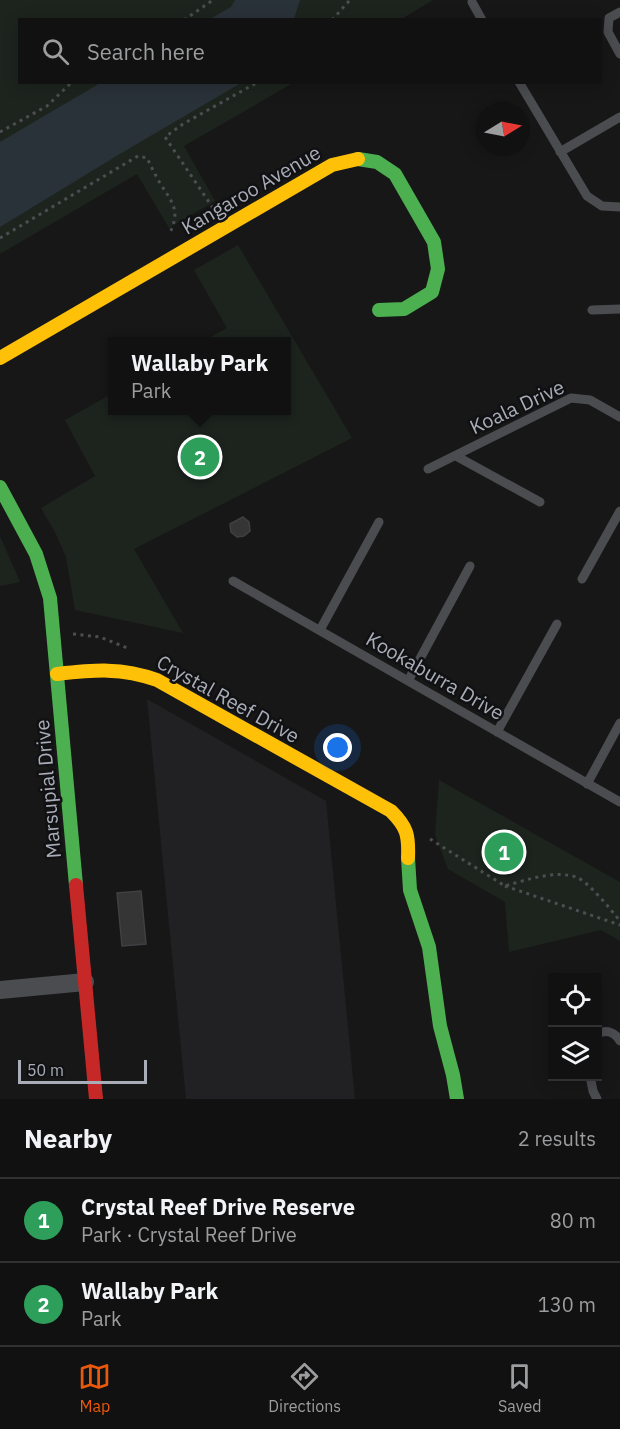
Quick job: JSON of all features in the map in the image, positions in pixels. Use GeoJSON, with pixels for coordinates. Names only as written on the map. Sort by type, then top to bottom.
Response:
{"type":"FeatureCollection","features":[{"type":"Feature","properties":{"kind":"street","name":"Kangaroo Avenue"},"geometry":{"type":"LineString","coordinates":[[0,358],[332,165],[355,159],[377,162],[395,174],[434,242],[438,269],[432,292],[404,309],[379,310]]}},
{"type":"Feature","properties":{"kind":"street","name":"Marsupial Drive"},"geometry":{"type":"LineString","coordinates":[[0,488],[35,548],[42,564],[50,598],[96,1099]]}},
{"type":"Feature","properties":{"kind":"street","name":"Crystal Reef Drive"},"geometry":{"type":"LineString","coordinates":[[57,674],[118,669],[137,672],[157,680],[391,811],[402,822],[409,838],[410,890],[429,947],[440,1026],[457,1099]]}},
{"type":"Feature","properties":{"kind":"street"},"geometry":{"type":"LineString","coordinates":[[0,990],[85,982]]}},
{"type":"Feature","properties":{"kind":"lane"},"geometry":{"type":"LineString","coordinates":[[472,2],[481,18]]}},
{"type":"Feature","properties":{"kind":"lane"},"geometry":{"type":"LineString","coordinates":[[620,12],[609,18],[608,32],[620,54]]}},
{"type":"Feature","properties":{"kind":"lane"},"geometry":{"type":"LineString","coordinates":[[520,84],[587,196],[602,206],[620,207]]}},
{"type":"Feature","properties":{"kind":"lane"},"geometry":{"type":"LineString","coordinates":[[560,152],[620,117]]}},
{"type":"Feature","properties":{"kind":"lane"},"geometry":{"type":"LineString","coordinates":[[592,310],[620,309]]}},
{"type":"Feature","properties":{"kind":"lane","name":"Koala Drive"},"geometry":{"type":"LineString","coordinates":[[428,470],[571,398],[590,400],[620,417]]}},
{"type":"Feature","properties":{"kind":"lane"},"geometry":{"type":"LineString","coordinates":[[456,456],[540,502]]}},
{"type":"Feature","properties":{"kind":"lane"},"geometry":{"type":"LineString","coordinates":[[582,579],[620,511]]}},
{"type":"Feature","properties":{"kind":"lane"},"geometry":{"type":"LineString","coordinates":[[320,630],[379,522]]}},
{"type":"Feature","properties":{"kind":"lane"},"geometry":{"type":"LineString","coordinates":[[408,681],[470,566]]}},
{"type":"Feature","properties":{"kind":"lane","name":"Kookaburra Drive"},"geometry":{"type":"LineString","coordinates":[[233,581],[620,802]]}},
{"type":"Feature","properties":{"kind":"lane"},"geometry":{"type":"LineString","coordinates":[[497,732],[557,624]]}},
{"type":"Feature","properties":{"kind":"lane"},"geometry":{"type":"LineString","coordinates":[[587,784],[620,723]]}},
{"type":"Feature","properties":{"kind":"lane"},"geometry":{"type":"LineString","coordinates":[[602,1033],[608,1031],[620,1041]]}},
{"type":"Feature","properties":{"kind":"lane"},"geometry":{"type":"LineString","coordinates":[[591,1081],[597,1099]]}},
{"type":"Feature","properties":{"kind":"path"},"geometry":{"type":"LineString","coordinates":[[187,18],[213,0]]}},
{"type":"Feature","properties":{"kind":"path"},"geometry":{"type":"LineString","coordinates":[[334,18],[350,0]]}},
{"type":"Feature","properties":{"kind":"path"},"geometry":{"type":"LineString","coordinates":[[0,132],[46,106],[70,84]]}},
{"type":"Feature","properties":{"kind":"path"},"geometry":{"type":"LineString","coordinates":[[219,206],[212,209],[165,137],[183,124],[254,84]]}},
{"type":"Feature","properties":{"kind":"path"},"geometry":{"type":"LineString","coordinates":[[0,238],[138,156],[147,158],[158,182],[175,205],[174,225],[167,241],[176,236]]}},
{"type":"Feature","properties":{"kind":"path"},"geometry":{"type":"LineString","coordinates":[[505,886],[620,925]]}},
{"type":"Feature","properties":{"kind":"shaded area"},"geometry":{"type":"Polygon","coordinates":[[[0,0],[433,0],[403,18],[18,18],[18,84],[291,84],[184,146],[215,201],[169,228],[137,174],[0,254],[0,0]]]}},
{"type":"Feature","properties":{"kind":"shaded area"},"geometry":{"type":"Polygon","coordinates":[[[235,0],[300,0],[294,18],[212,18],[231,7],[235,0]]]}},
{"type":"Feature","properties":{"kind":"shaded area"},"geometry":{"type":"Polygon","coordinates":[[[99,84],[239,84],[0,227],[0,142],[99,84]]]}},
{"type":"Feature","properties":{"kind":"shaded area"},"geometry":{"type":"Polygon","coordinates":[[[238,245],[352,438],[134,549],[183,633],[75,610],[66,557],[41,508],[95,476],[65,420],[108,396],[108,415],[291,415],[291,337],[210,337],[227,328],[194,270],[238,245]]]}},
{"type":"Feature","properties":{"kind":"shaded area"},"geometry":{"type":"Polygon","coordinates":[[[0,536],[20,582],[0,586],[0,536]]]}},
{"type":"Feature","properties":{"kind":"shaded area"},"geometry":{"type":"Polygon","coordinates":[[[147,699],[326,801],[355,1099],[186,1099],[147,699]]]}},
{"type":"Feature","properties":{"kind":"shaded area"},"geometry":{"type":"Polygon","coordinates":[[[439,780],[620,882],[620,941],[601,930],[509,952],[505,902],[448,869],[435,835],[439,780]]]}},
{"type":"Feature","properties":{"kind":"building"},"geometry":{"type":"Polygon","coordinates":[[[243,517],[249,522],[250,531],[244,536],[237,537],[231,532],[230,524],[243,517]]]}},
{"type":"Feature","properties":{"kind":"building"},"geometry":{"type":"Polygon","coordinates":[[[141,891],[146,944],[122,946],[117,893],[141,891]]]}},
{"type":"Feature","properties":{"kind":"traffic: fast"},"geometry":{"type":"LineString","coordinates":[[358,159],[377,162],[395,174],[434,242],[438,269],[432,292],[404,309],[379,310]]}},
{"type":"Feature","properties":{"kind":"traffic: fast"},"geometry":{"type":"LineString","coordinates":[[0,487],[36,554],[50,598],[76,885]]}},
{"type":"Feature","properties":{"kind":"traffic: fast"},"geometry":{"type":"LineString","coordinates":[[408,858],[410,890],[429,947],[440,1026],[457,1099]]}},
{"type":"Feature","properties":{"kind":"traffic: slow"},"geometry":{"type":"LineString","coordinates":[[0,358],[332,165],[358,159]]}},
{"type":"Feature","properties":{"kind":"traffic: slow"},"geometry":{"type":"LineString","coordinates":[[57,674],[119,671],[157,680],[391,811],[406,832],[408,858]]}},
{"type":"Feature","properties":{"kind":"traffic: jam"},"geometry":{"type":"LineString","coordinates":[[76,885],[96,1099]]}},
{"type":"Feature","properties":{"kind":"place","name":"Wallaby Park"},"geometry":{"type":"Point","coordinates":[200,457]}},
{"type":"Feature","properties":{"kind":"place","name":"Crystal Reef Drive Reserve"},"geometry":{"type":"Point","coordinates":[504,852]}}]}
